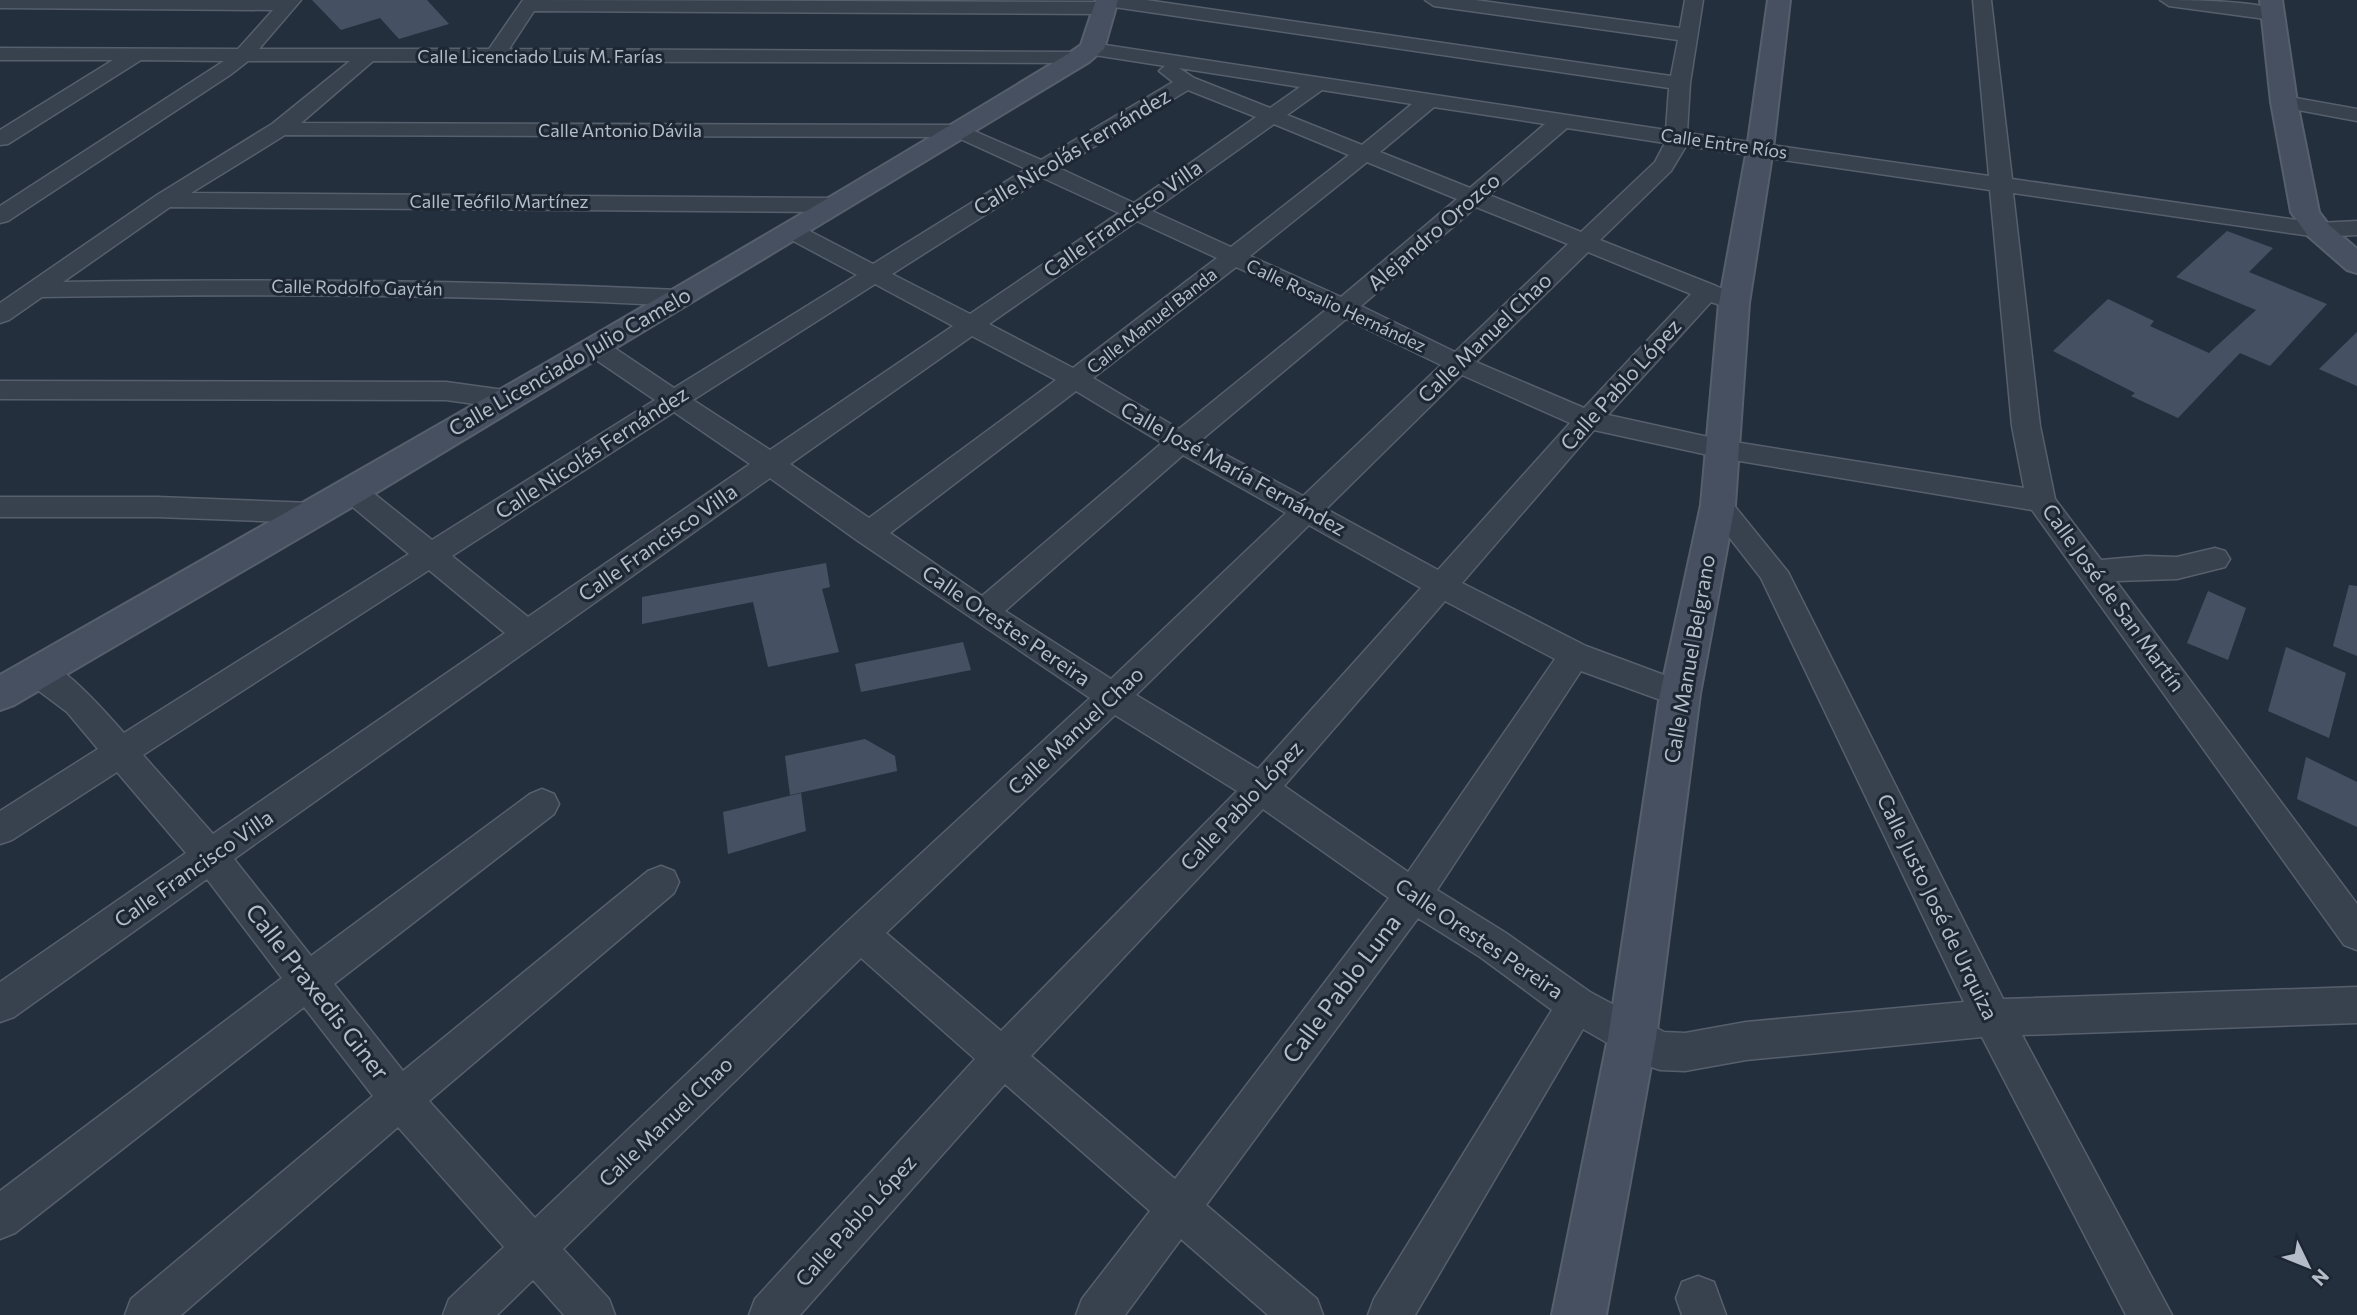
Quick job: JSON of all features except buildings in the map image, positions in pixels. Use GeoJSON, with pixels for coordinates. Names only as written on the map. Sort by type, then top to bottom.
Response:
{"type":"FeatureCollection","features":[{"type":"Feature","properties":{"kind":"street"},"geometry":{"type":"LineString","coordinates":[[1434,0],[1687,35]]}},
{"type":"Feature","properties":{"kind":"street"},"geometry":{"type":"LineString","coordinates":[[1675,138],[1679,83],[1694,0]]}},
{"type":"Feature","properties":{"kind":"street","name":"Calle Manuel Belgrano"},"geometry":{"type":"LineString","coordinates":[[1579,1315],[1632,1038],[1680,694],[1718,505],[1722,449],[1720,297],[1760,149],[1779,0]]}},
{"type":"Feature","properties":{"kind":"street","name":"Calle José de San Martín"},"geometry":{"type":"LineString","coordinates":[[1982,0],[2026,426],[2041,501],[2357,933]]}},
{"type":"Feature","properties":{"kind":"street"},"geometry":{"type":"LineString","coordinates":[[2169,0],[2272,7],[2284,102],[2305,212],[2318,230],[2357,264]]}},
{"type":"Feature","properties":{"kind":"street"},"geometry":{"type":"LineString","coordinates":[[0,2],[290,2]]}},
{"type":"Feature","properties":{"kind":"street"},"geometry":{"type":"LineString","coordinates":[[0,216],[200,87],[243,55],[290,2]]}},
{"type":"Feature","properties":{"kind":"street"},"geometry":{"type":"LineString","coordinates":[[494,58],[530,3],[1107,3],[1679,83]]}},
{"type":"Feature","properties":{"kind":"street"},"geometry":{"type":"LineString","coordinates":[[1086,53],[1107,3]]}},
{"type":"Feature","properties":{"kind":"street","name":"Calle Entre Ríos"},"geometry":{"type":"LineString","coordinates":[[1086,53],[1154,60],[2318,230],[2357,228]]}},
{"type":"Feature","properties":{"kind":"street","name":"Calle Licenciado Luis M. Farías"},"geometry":{"type":"LineString","coordinates":[[0,54],[494,58],[1086,53]]}},
{"type":"Feature","properties":{"kind":"street","name":"Calle Licenciado Julio Camelo"},"geometry":{"type":"LineString","coordinates":[[0,694],[352,491],[960,131],[1086,53]]}},
{"type":"Feature","properties":{"kind":"street"},"geometry":{"type":"LineString","coordinates":[[0,71],[29,54]]}},
{"type":"Feature","properties":{"kind":"street"},"geometry":{"type":"LineString","coordinates":[[0,139],[137,55]]}},
{"type":"Feature","properties":{"kind":"street"},"geometry":{"type":"LineString","coordinates":[[0,316],[165,200],[280,129],[368,56]]}},
{"type":"Feature","properties":{"kind":"street"},"geometry":{"type":"LineString","coordinates":[[1154,60],[1187,82],[1720,297]]}},
{"type":"Feature","properties":{"kind":"street","name":"Calle Nicolás Fernández"},"geometry":{"type":"LineString","coordinates":[[0,829],[874,274],[1187,82]]}},
{"type":"Feature","properties":{"kind":"street","name":"Calle Francisco Villa"},"geometry":{"type":"LineString","coordinates":[[0,1004],[1317,84]]}},
{"type":"Feature","properties":{"kind":"street","name":"Calle Manuel Banda"},"geometry":{"type":"LineString","coordinates":[[867,534],[1076,380],[1233,259],[1429,101]]}},
{"type":"Feature","properties":{"kind":"street"},"geometry":{"type":"LineString","coordinates":[[2284,102],[2357,115]]}},
{"type":"Feature","properties":{"kind":"street","name":"Alejandro Orozco"},"geometry":{"type":"LineString","coordinates":[[983,612],[1562,121]]}},
{"type":"Feature","properties":{"kind":"street","name":"Calle Antonio Dávila"},"geometry":{"type":"LineString","coordinates":[[280,129],[960,131]]}},
{"type":"Feature","properties":{"kind":"street","name":"Calle Rosalio Hernández"},"geometry":{"type":"LineString","coordinates":[[960,131],[1344,308],[1459,365],[1588,420],[1722,449],[2041,501]]}},
{"type":"Feature","properties":{"kind":"street","name":"Calle Manuel Chao"},"geometry":{"type":"LineString","coordinates":[[465,1315],[860,934],[1113,697],[1459,365],[1663,166],[1675,146],[1675,138]]}},
{"type":"Feature","properties":{"kind":"street","name":"Calle Teófilo Martínez"},"geometry":{"type":"LineString","coordinates":[[165,200],[834,205]]}},
{"type":"Feature","properties":{"kind":"street","name":"Calle José María Fernández"},"geometry":{"type":"LineString","coordinates":[[792,231],[1076,380],[1181,442],[1442,586],[1575,655],[1680,694]]}},
{"type":"Feature","properties":{"kind":"street","name":"Calle Rodolfo Gaytán"},"geometry":{"type":"LineString","coordinates":[[36,290],[322,287],[578,292],[678,298]]}},
{"type":"Feature","properties":{"kind":"street","name":"Calle Pablo López"},"geometry":{"type":"LineString","coordinates":[[771,1315],[1002,1058],[1261,789],[1588,420],[1720,297]]}},
{"type":"Feature","properties":{"kind":"street","name":"Calle Orestes Pereira"},"geometry":{"type":"LineString","coordinates":[[595,347],[983,612],[1261,789],[1413,895],[1493,945],[1576,1005],[1660,1051],[1685,1052],[1746,1041],[1992,1018],[2357,1005]]}},
{"type":"Feature","properties":{"kind":"street"},"geometry":{"type":"LineString","coordinates":[[0,390],[446,391],[504,399]]}},
{"type":"Feature","properties":{"kind":"street"},"geometry":{"type":"LineString","coordinates":[[352,491],[529,635]]}},
{"type":"Feature","properties":{"kind":"street","name":"Calle Justo José de Urquiza"},"geometry":{"type":"LineString","coordinates":[[1718,505],[1773,572],[1992,1018],[2150,1315]]}},
{"type":"Feature","properties":{"kind":"street"},"geometry":{"type":"LineString","coordinates":[[0,507],[157,507],[311,513]]}},
{"type":"Feature","properties":{"kind":"street"},"geometry":{"type":"LineString","coordinates":[[2093,572],[2146,567],[2177,568],[2215,559]]}},
{"type":"Feature","properties":{"kind":"street","name":"Calle Pablo Luna"},"geometry":{"type":"LineString","coordinates":[[1098,1315],[1413,895],[1575,655]]}},
{"type":"Feature","properties":{"kind":"street"},"geometry":{"type":"LineString","coordinates":[[0,671],[38,673]]}},
{"type":"Feature","properties":{"kind":"street","name":"Calle Praxedis Giner"},"geometry":{"type":"LineString","coordinates":[[38,673],[78,703],[212,858],[400,1099],[593,1315]]}},
{"type":"Feature","properties":{"kind":"street"},"geometry":{"type":"LineString","coordinates":[[0,1218],[542,804]]}},
{"type":"Feature","properties":{"kind":"street"},"geometry":{"type":"LineString","coordinates":[[146,1315],[400,1099],[662,883]]}},
{"type":"Feature","properties":{"kind":"street"},"geometry":{"type":"LineString","coordinates":[[860,934],[1301,1315]]}},
{"type":"Feature","properties":{"kind":"street"},"geometry":{"type":"LineString","coordinates":[[1390,1315],[1576,1005]]}}]}
